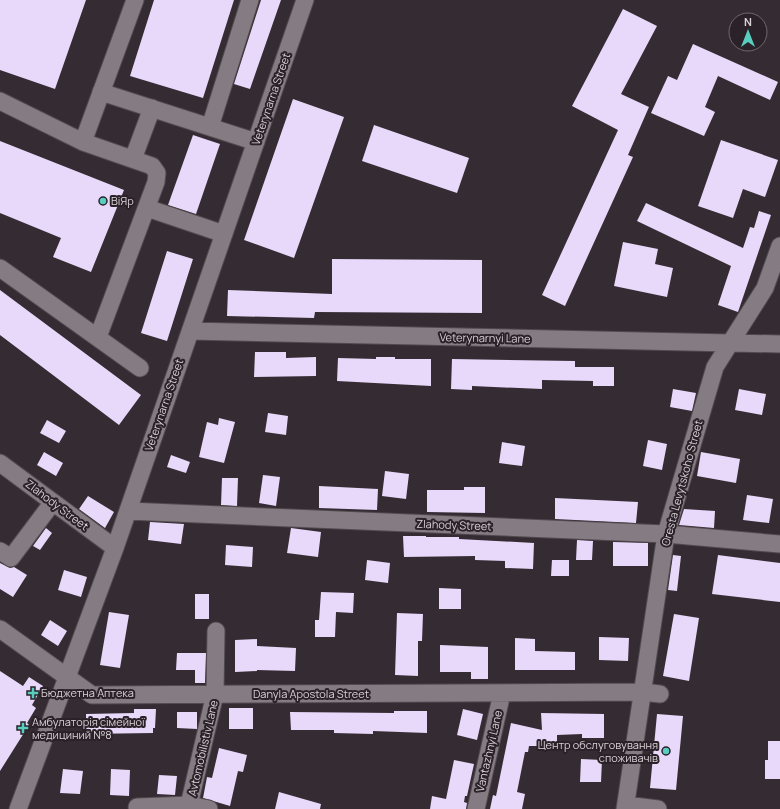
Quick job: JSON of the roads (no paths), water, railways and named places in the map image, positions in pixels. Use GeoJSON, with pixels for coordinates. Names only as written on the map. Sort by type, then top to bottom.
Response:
{"type":"FeatureCollection","features":[{"type":"Feature","properties":{"kind":"street"},"geometry":{"type":"LineString","coordinates":[[83,142],[135,0]]}},
{"type":"Feature","properties":{"kind":"street"},"geometry":{"type":"LineString","coordinates":[[210,127],[250,0]]}},
{"type":"Feature","properties":{"kind":"street","name":"Veterynarna Street"},"geometry":{"type":"LineString","coordinates":[[18,809],[115,548],[305,0]]}},
{"type":"Feature","properties":{"kind":"street"},"geometry":{"type":"LineString","coordinates":[[101,92],[256,142]]}},
{"type":"Feature","properties":{"kind":"street"},"geometry":{"type":"LineString","coordinates":[[0,102],[83,142],[152,166],[157,173],[156,182],[98,337]]}},
{"type":"Feature","properties":{"kind":"street"},"geometry":{"type":"LineString","coordinates":[[132,159],[152,108]]}},
{"type":"Feature","properties":{"kind":"street"},"geometry":{"type":"LineString","coordinates":[[146,208],[224,234]]}},
{"type":"Feature","properties":{"kind":"street","name":"Oresta Levytskoho Street"},"geometry":{"type":"LineString","coordinates":[[626,807],[666,534],[715,367],[765,288],[780,246]]}},
{"type":"Feature","properties":{"kind":"street"},"geometry":{"type":"LineString","coordinates":[[0,268],[140,368]]}},
{"type":"Feature","properties":{"kind":"street","name":"Veterynarnyi Lane"},"geometry":{"type":"LineString","coordinates":[[190,331],[780,344]]}},
{"type":"Feature","properties":{"kind":"street","name":"Zlahody Street"},"geometry":{"type":"LineString","coordinates":[[0,463],[115,548]]}},
{"type":"Feature","properties":{"kind":"street"},"geometry":{"type":"LineString","coordinates":[[0,552],[10,558],[53,502]]}},
{"type":"Feature","properties":{"kind":"street","name":"Zlahody Street"},"geometry":{"type":"LineString","coordinates":[[128,511],[666,534],[780,544]]}},
{"type":"Feature","properties":{"kind":"street","name":"Avtomobilistiv Lane"},"geometry":{"type":"LineString","coordinates":[[209,809],[189,807],[215,694],[216,631]]}},
{"type":"Feature","properties":{"kind":"street","name":"Danyla Apostola Street"},"geometry":{"type":"LineString","coordinates":[[2,636],[67,677],[92,695],[643,692],[660,694]]}},
{"type":"Feature","properties":{"kind":"street","name":"Vantazhnyi Lane"},"geometry":{"type":"LineString","coordinates":[[476,809],[502,693]]}},
{"type":"Feature","properties":{"kind":"street"},"geometry":{"type":"LineString","coordinates":[[137,807],[189,807]]}},
{"type":"Feature","properties":{"kind":"street"},"geometry":{"type":"LineString","coordinates":[[626,807],[658,809]]}},
{"type":"Feature","properties":{"kind":"place","name":"ВіЯр"},"geometry":{"type":"Point","coordinates":[103,201]}},
{"type":"Feature","properties":{"kind":"place","name":"Бюджетна Аптека"},"geometry":{"type":"Point","coordinates":[33,693]}},
{"type":"Feature","properties":{"kind":"place","name":"Амбулаторія сімейної медициний №8"},"geometry":{"type":"Point","coordinates":[23,728]}},
{"type":"Feature","properties":{"kind":"place","name":"Центр обслуговування споживачів"},"geometry":{"type":"Point","coordinates":[666,751]}}]}
